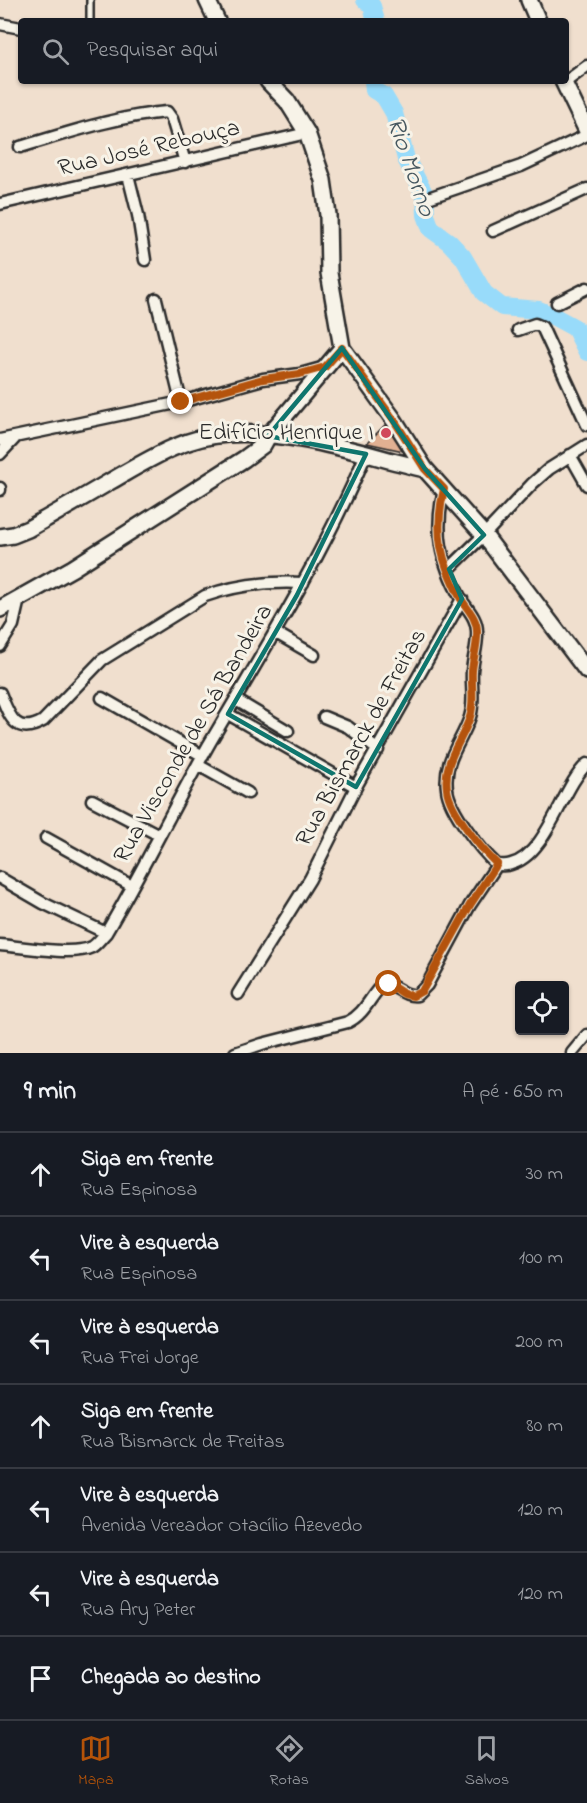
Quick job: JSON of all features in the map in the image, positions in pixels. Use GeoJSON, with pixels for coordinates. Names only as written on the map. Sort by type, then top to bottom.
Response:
{"type":"FeatureCollection","features":[{"type":"Feature","properties":{"kind":"main road"},"geometry":{"type":"LineString","coordinates":[[207,0],[216,18]]}},
{"type":"Feature","properties":{"kind":"main road"},"geometry":{"type":"LineString","coordinates":[[529,0],[537,18]]}},
{"type":"Feature","properties":{"kind":"main road"},"geometry":{"type":"LineString","coordinates":[[271,84],[287,101],[307,134],[323,180],[328,215],[329,273],[342,348],[394,420],[425,469],[484,536],[587,671]]}},
{"type":"Feature","properties":{"kind":"main road"},"geometry":{"type":"LineString","coordinates":[[565,84],[586,134]]}},
{"type":"Feature","properties":{"kind":"main road"},"geometry":{"type":"LineString","coordinates":[[0,609],[83,562],[231,468],[263,445],[268,436],[342,348]]}},
{"type":"Feature","properties":{"kind":"main road"},"geometry":{"type":"LineString","coordinates":[[0,537],[28,529],[178,445],[227,434],[297,439],[425,469]]}},
{"type":"Feature","properties":{"kind":"street"},"geometry":{"type":"LineString","coordinates":[[0,24],[18,27]]}},
{"type":"Feature","properties":{"kind":"street"},"geometry":{"type":"LineString","coordinates":[[569,79],[587,66]]}},
{"type":"Feature","properties":{"kind":"street"},"geometry":{"type":"LineString","coordinates":[[20,147],[101,124],[167,112],[172,119],[185,162]]}},
{"type":"Feature","properties":{"kind":"street","name":"Rua José Rebouça"},"geometry":{"type":"LineString","coordinates":[[0,204],[307,134]]}},
{"type":"Feature","properties":{"kind":"street"},"geometry":{"type":"LineString","coordinates":[[431,196],[521,166],[586,134]]}},
{"type":"Feature","properties":{"kind":"street"},"geometry":{"type":"LineString","coordinates":[[128,175],[138,215],[145,260]]}},
{"type":"Feature","properties":{"kind":"street"},"geometry":{"type":"LineString","coordinates":[[493,231],[587,189]]}},
{"type":"Feature","properties":{"kind":"street"},"geometry":{"type":"LineString","coordinates":[[557,303],[587,288]]}},
{"type":"Feature","properties":{"kind":"street"},"geometry":{"type":"LineString","coordinates":[[156,299],[181,402]]}},
{"type":"Feature","properties":{"kind":"street"},"geometry":{"type":"LineString","coordinates":[[518,330],[536,324],[542,327],[587,425]]}},
{"type":"Feature","properties":{"kind":"street"},"geometry":{"type":"LineString","coordinates":[[0,440],[181,402],[263,379],[300,374],[325,367]]}},
{"type":"Feature","properties":{"kind":"street"},"geometry":{"type":"LineString","coordinates":[[0,454],[15,438]]}},
{"type":"Feature","properties":{"kind":"street"},"geometry":{"type":"LineString","coordinates":[[449,569],[484,536],[533,483],[587,445]]}},
{"type":"Feature","properties":{"kind":"street","name":"Rua Visconde de Sá Bandeira"},"geometry":{"type":"LineString","coordinates":[[0,945],[48,950],[81,949],[94,945],[106,933],[200,761],[276,633],[351,489],[366,454]]}},
{"type":"Feature","properties":{"kind":"street"},"geometry":{"type":"LineString","coordinates":[[570,455],[587,485]]}},
{"type":"Feature","properties":{"kind":"street"},"geometry":{"type":"LineString","coordinates":[[444,489],[439,510],[439,538],[449,569],[471,613],[477,631],[472,672],[473,706],[470,718],[448,764],[448,796],[466,828],[497,864],[511,865],[525,857],[535,846],[561,806],[573,781],[587,764]]}},
{"type":"Feature","properties":{"kind":"street"},"geometry":{"type":"LineString","coordinates":[[0,693],[13,722],[20,725],[36,725],[43,721],[102,660],[206,596],[223,590],[276,581],[303,583]]}},
{"type":"Feature","properties":{"kind":"street"},"geometry":{"type":"LineString","coordinates":[[0,646],[13,626],[19,599]]}},
{"type":"Feature","properties":{"kind":"street","name":"Rua Bismarck de Freitas"},"geometry":{"type":"LineString","coordinates":[[238,994],[310,879],[356,787],[462,599]]}},
{"type":"Feature","properties":{"kind":"street"},"geometry":{"type":"LineString","coordinates":[[276,633],[314,655]]}},
{"type":"Feature","properties":{"kind":"street"},"geometry":{"type":"LineString","coordinates":[[102,698],[248,793]]}},
{"type":"Feature","properties":{"kind":"street"},"geometry":{"type":"LineString","coordinates":[[236,700],[288,731]]}},
{"type":"Feature","properties":{"kind":"street"},"geometry":{"type":"LineString","coordinates":[[228,714],[356,787]]}},
{"type":"Feature","properties":{"kind":"street"},"geometry":{"type":"LineString","coordinates":[[324,717],[348,727],[378,750]]}},
{"type":"Feature","properties":{"kind":"street"},"geometry":{"type":"LineString","coordinates":[[92,800],[159,835]]}},
{"type":"Feature","properties":{"kind":"street"},"geometry":{"type":"LineString","coordinates":[[46,838],[132,886]]}},
{"type":"Feature","properties":{"kind":"street"},"geometry":{"type":"LineString","coordinates":[[235,1053],[264,1048],[357,1018],[383,984],[389,984],[404,994],[417,995],[427,985],[470,905],[497,864]]}},
{"type":"Feature","properties":{"kind":"street"},"geometry":{"type":"LineString","coordinates":[[0,878],[43,903],[106,933]]}},
{"type":"Feature","properties":{"kind":"street"},"geometry":{"type":"LineString","coordinates":[[572,1053],[587,1035]]}},
{"type":"Feature","properties":{"kind":"lane"},"geometry":{"type":"LineString","coordinates":[[90,0],[90,18]]}},
{"type":"Feature","properties":{"kind":"highlighted area"},"geometry":{"type":"Polygon","coordinates":[[[342,348],[425,469],[484,535],[449,569],[462,599],[356,787],[228,714],[297,595],[366,454],[268,436],[342,348]]]}},
{"type":"Feature","properties":{"kind":"building","name":"Edifício Henrique I"},"geometry":{"type":"Polygon","coordinates":[[[387,423],[408,452],[367,443],[387,423]]]}},
{"type":"Feature","properties":{"kind":"waterway","name":"Rio Morno"},"geometry":{"type":"LineString","coordinates":[[365,0],[372,6],[375,18]]}},
{"type":"Feature","properties":{"kind":"waterway","name":"Rio Morno"},"geometry":{"type":"LineString","coordinates":[[373,84],[374,90],[384,96],[394,113],[406,159],[425,195],[426,215],[431,229],[449,242],[463,257],[484,293],[502,307],[539,310],[575,328],[587,352]]}},
{"type":"Feature","properties":{"kind":"place","name":"Edifício Henrique I"},"geometry":{"type":"Point","coordinates":[386,433]}},
{"type":"Feature","properties":{"kind":"route"},"geometry":{"type":"LineString","coordinates":[[181,402],[263,379],[300,374],[325,367],[342,348],[394,420],[425,469],[444,489],[438,525],[442,552],[462,599],[476,624],[477,631],[472,672],[473,706],[470,718],[448,764],[447,789],[448,796],[466,828],[497,864],[470,905],[422,991],[413,996],[404,994],[389,984]]}}]}
